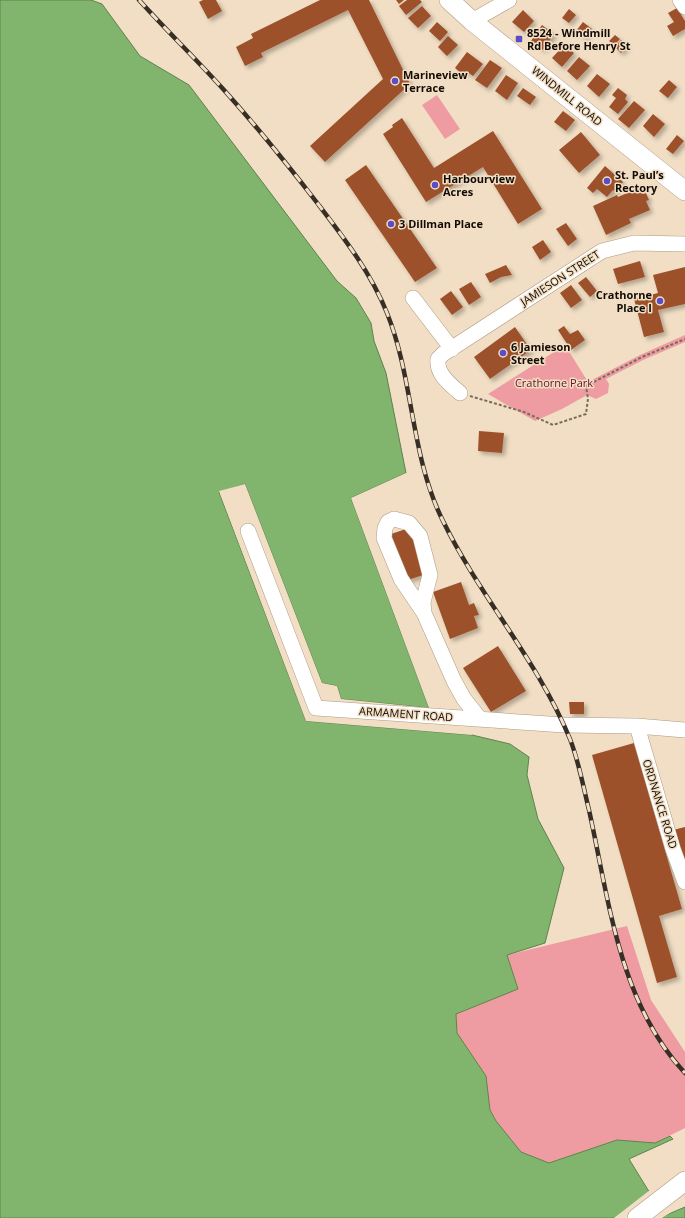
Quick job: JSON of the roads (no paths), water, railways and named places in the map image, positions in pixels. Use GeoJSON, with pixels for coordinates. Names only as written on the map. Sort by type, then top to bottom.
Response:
{"type":"FeatureCollection","features":[{"type":"Feature","properties":{"kind":"main road","name":"WINDMILL ROAD"},"geometry":{"type":"LineString","coordinates":[[449,0],[472,21],[685,191]]}},
{"type":"Feature","properties":{"kind":"main road"},"geometry":{"type":"LineString","coordinates":[[638,1218],[685,1181]]}},
{"type":"Feature","properties":{"kind":"street"},"geometry":{"type":"LineString","coordinates":[[472,21],[509,0]]}},
{"type":"Feature","properties":{"kind":"street"},"geometry":{"type":"LineString","coordinates":[[680,0],[685,7]]}},
{"type":"Feature","properties":{"kind":"street","name":"JAMIESON STREET"},"geometry":{"type":"LineString","coordinates":[[450,350],[602,251],[634,243],[685,244]]}},
{"type":"Feature","properties":{"kind":"street"},"geometry":{"type":"LineString","coordinates":[[413,298],[450,350],[439,358],[438,365],[442,376],[460,393]]}},
{"type":"Feature","properties":{"kind":"street"},"geometry":{"type":"LineString","coordinates":[[424,613],[423,602],[430,575],[420,536],[409,523],[394,519],[388,522],[385,528],[384,538],[401,579],[424,613],[454,681],[464,699],[480,719]]}},
{"type":"Feature","properties":{"kind":"street","name":"ARMAMENT ROAD"},"geometry":{"type":"LineString","coordinates":[[248,531],[316,708],[564,725],[636,726],[685,730]]}},
{"type":"Feature","properties":{"kind":"street","name":"ORDNANCE ROAD"},"geometry":{"type":"LineString","coordinates":[[636,726],[672,849],[685,882]]}},
{"type":"Feature","properties":{"kind":"railway"},"geometry":{"type":"LineString","coordinates":[[139,0],[224,90],[284,161],[347,243],[381,298],[396,338],[418,444],[432,496],[458,549],[542,683],[557,710],[570,739],[589,810],[611,914],[631,983],[645,1015],[663,1045],[685,1073]]}},
{"type":"Feature","properties":{"kind":"place","name":"8524 - Windmill Rd Before Henry St"},"geometry":{"type":"Point","coordinates":[519,39]}},
{"type":"Feature","properties":{"kind":"place","name":"Marineview Terrace"},"geometry":{"type":"Point","coordinates":[395,81]}},
{"type":"Feature","properties":{"kind":"place","name":"St. Paul’s Rectory"},"geometry":{"type":"Point","coordinates":[607,181]}},
{"type":"Feature","properties":{"kind":"place","name":"Harbourview Acres"},"geometry":{"type":"Point","coordinates":[435,185]}},
{"type":"Feature","properties":{"kind":"place","name":"3 Dillman Place"},"geometry":{"type":"Point","coordinates":[391,224]}},
{"type":"Feature","properties":{"kind":"place","name":"Crathorne Place I"},"geometry":{"type":"Point","coordinates":[660,301]}},
{"type":"Feature","properties":{"kind":"place","name":"6 Jamieson Street"},"geometry":{"type":"Point","coordinates":[503,353]}},
{"type":"Feature","properties":{"kind":"park label","name":"Crathorne Park"},"geometry":{"type":"Point","coordinates":[554,383]}}]}
